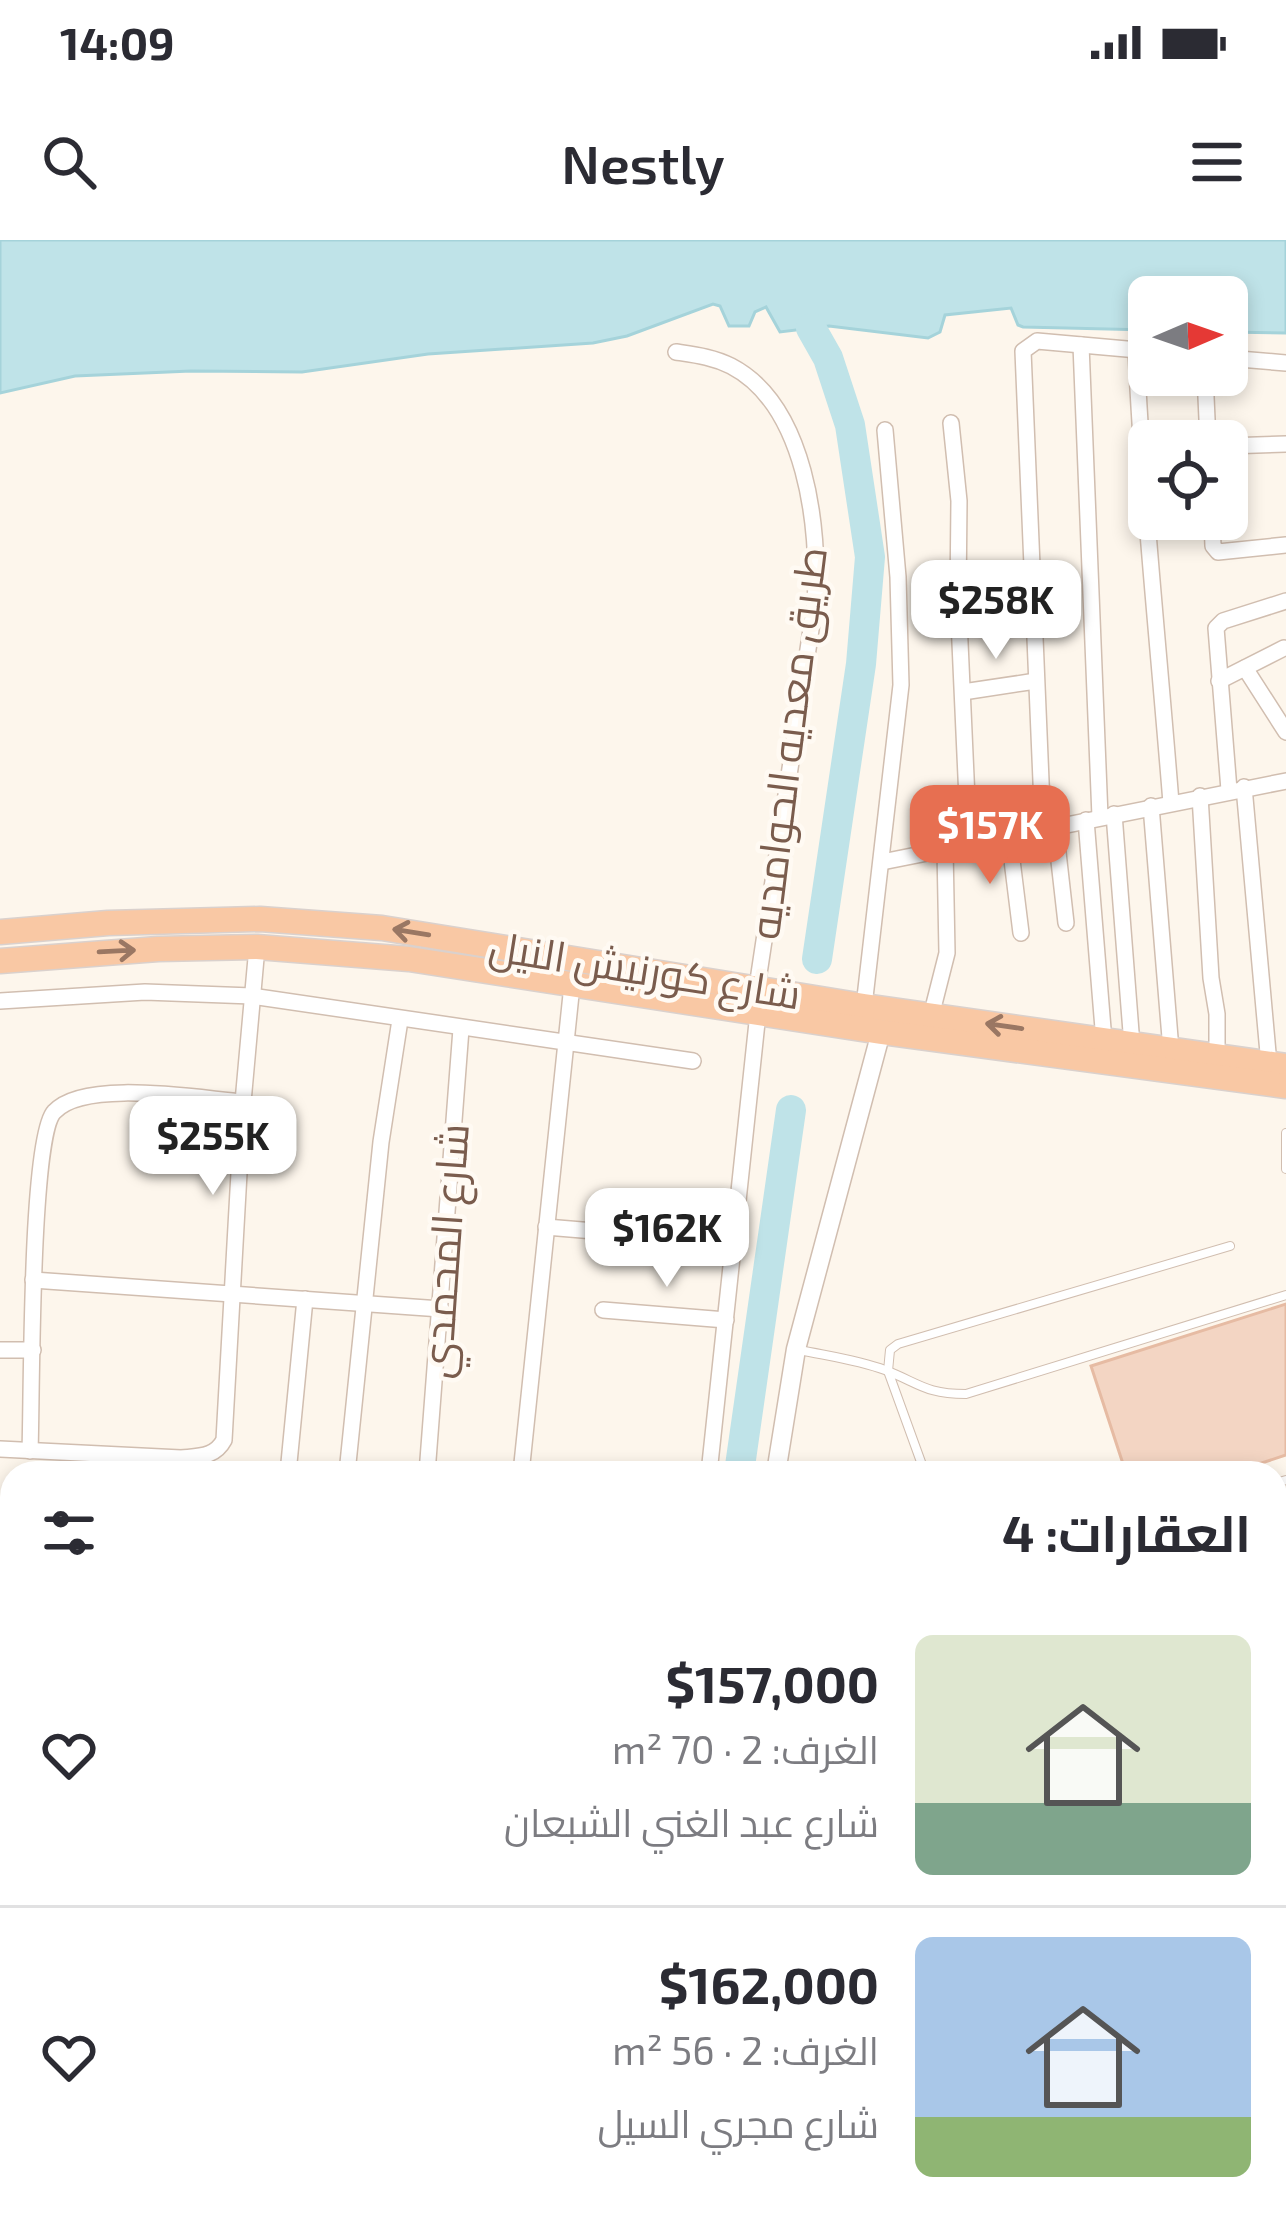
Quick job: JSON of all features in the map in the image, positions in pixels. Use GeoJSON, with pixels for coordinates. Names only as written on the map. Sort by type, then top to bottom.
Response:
{"type":"FeatureCollection","features":[{"type":"Feature","properties":{"kind":"highway","name":"شارع كورنيش النيل"},"geometry":{"type":"LineString","coordinates":[[0,932],[158,920],[321,922],[382,928],[864,1006],[1278,1065]]}},
{"type":"Feature","properties":{"kind":"highway","name":"شارع كورنيش النيل"},"geometry":{"type":"LineString","coordinates":[[0,961],[125,950],[257,947],[409,959],[881,1032],[1286,1086]]}},
{"type":"Feature","properties":{"kind":"street"},"geometry":{"type":"LineString","coordinates":[[1066,923],[1049,827],[1036,681],[1022,358],[1026,346],[1037,340],[1128,350]]}},
{"type":"Feature","properties":{"kind":"street"},"geometry":{"type":"LineString","coordinates":[[1081,345],[1104,1041]]}},
{"type":"Feature","properties":{"kind":"street","name":"طريق معديه الحوامديه"},"geometry":{"type":"LineString","coordinates":[[676,352],[720,362],[758,386],[797,456],[814,518],[818,560],[814,603],[757,987]]}},
{"type":"Feature","properties":{"kind":"street"},"geometry":{"type":"LineString","coordinates":[[1248,360],[1286,363],[1286,384]]}},
{"type":"Feature","properties":{"kind":"street"},"geometry":{"type":"LineString","coordinates":[[1143,396],[1144,518],[1153,573],[1171,802]]}},
{"type":"Feature","properties":{"kind":"street"},"geometry":{"type":"LineString","coordinates":[[952,423],[969,844]]}},
{"type":"Feature","properties":{"kind":"street"},"geometry":{"type":"LineString","coordinates":[[864,1006],[901,685],[898,578],[885,430]]}},
{"type":"Feature","properties":{"kind":"street"},"geometry":{"type":"LineString","coordinates":[[1248,445],[1286,444]]}},
{"type":"Feature","properties":{"kind":"street"},"geometry":{"type":"LineString","coordinates":[[1213,540],[1218,552],[1286,545]]}},
{"type":"Feature","properties":{"kind":"street"},"geometry":{"type":"LineString","coordinates":[[1278,1065],[1219,681],[1216,628],[1223,621],[1286,602]]}},
{"type":"Feature","properties":{"kind":"street"},"geometry":{"type":"LineString","coordinates":[[1219,681],[1285,652],[1285,629]]}},
{"type":"Feature","properties":{"kind":"street"},"geometry":{"type":"LineString","coordinates":[[1245,668],[1286,731]]}},
{"type":"Feature","properties":{"kind":"street"},"geometry":{"type":"LineString","coordinates":[[963,692],[1036,681]]}},
{"type":"Feature","properties":{"kind":"street"},"geometry":{"type":"LineString","coordinates":[[882,862],[1286,782]]}},
{"type":"Feature","properties":{"kind":"street"},"geometry":{"type":"LineString","coordinates":[[1200,796],[1216,1057]]}},
{"type":"Feature","properties":{"kind":"street"},"geometry":{"type":"LineString","coordinates":[[1151,806],[1171,1050]]}},
{"type":"Feature","properties":{"kind":"street"},"geometry":{"type":"LineString","coordinates":[[1100,817],[1132,1045]]}},
{"type":"Feature","properties":{"kind":"street"},"geometry":{"type":"LineString","coordinates":[[1009,836],[1021,933]]}},
{"type":"Feature","properties":{"kind":"street"},"geometry":{"type":"LineString","coordinates":[[931,1016],[947,953],[945,849]]}},
{"type":"Feature","properties":{"kind":"street"},"geometry":{"type":"LineString","coordinates":[[192,1461],[219,1450],[224,1440],[243,1102],[257,947]]}},
{"type":"Feature","properties":{"kind":"street"},"geometry":{"type":"LineString","coordinates":[[522,1461],[572,985]]}},
{"type":"Feature","properties":{"kind":"street"},"geometry":{"type":"LineString","coordinates":[[0,1001],[145,992],[252,996],[693,1061]]}},
{"type":"Feature","properties":{"kind":"street"},"geometry":{"type":"LineString","coordinates":[[711,1461],[758,1013]]}},
{"type":"Feature","properties":{"kind":"street"},"geometry":{"type":"LineString","coordinates":[[348,1461],[362,1303],[400,1020]]}},
{"type":"Feature","properties":{"kind":"street","name":"شارع المحمدي"},"geometry":{"type":"LineString","coordinates":[[428,1461],[461,1029]]}},
{"type":"Feature","properties":{"kind":"street"},"geometry":{"type":"LineString","coordinates":[[778,1461],[796,1349],[881,1032]]}},
{"type":"Feature","properties":{"kind":"street"},"geometry":{"type":"LineString","coordinates":[[30,1450],[33,1280],[44,1134],[54,1111],[76,1099],[106,1092],[243,1102]]}},
{"type":"Feature","properties":{"kind":"street"},"geometry":{"type":"LineString","coordinates":[[546,1227],[654,1236]]}},
{"type":"Feature","properties":{"kind":"street"},"geometry":{"type":"LineString","coordinates":[[33,1280],[441,1309]]}},
{"type":"Feature","properties":{"kind":"street"},"geometry":{"type":"LineString","coordinates":[[288,1461],[305,1299]]}},
{"type":"Feature","properties":{"kind":"street"},"geometry":{"type":"LineString","coordinates":[[603,1310],[726,1320]]}},
{"type":"Feature","properties":{"kind":"street"},"geometry":{"type":"LineString","coordinates":[[0,1350],[33,1350]]}},
{"type":"Feature","properties":{"kind":"street"},"geometry":{"type":"LineString","coordinates":[[0,1449],[141,1461]]}},
{"type":"Feature","properties":{"kind":"lane"},"geometry":{"type":"LineString","coordinates":[[1286,1132],[1286,1168]]}},
{"type":"Feature","properties":{"kind":"lane"},"geometry":{"type":"LineString","coordinates":[[921,1461],[888,1371],[890,1350],[898,1344],[1231,1246]]}},
{"type":"Feature","properties":{"kind":"lane"},"geometry":{"type":"LineString","coordinates":[[796,1349],[888,1371],[917,1388],[966,1394],[1286,1295]]}},
{"type":"Feature","properties":{"kind":"water"},"geometry":{"type":"Polygon","coordinates":[[[0,240],[1286,240],[1286,333],[1248,332],[1248,276],[1128,276],[1128,330],[1023,327],[1011,308],[945,315],[940,332],[928,338],[829,326],[780,332],[766,307],[755,312],[749,326],[729,326],[720,306],[713,304],[627,336],[593,343],[428,354],[302,372],[75,376],[0,393],[0,240]]]}},
{"type":"Feature","properties":{"kind":"building"},"geometry":{"type":"Polygon","coordinates":[[[1286,1304],[1286,1455],[1268,1461],[1122,1461],[1091,1366],[1286,1304]]]}},
{"type":"Feature","properties":{"kind":"waterway"},"geometry":{"type":"LineString","coordinates":[[811,328],[828,358],[850,425],[870,557],[861,664],[817,959]]}},
{"type":"Feature","properties":{"kind":"waterway"},"geometry":{"type":"LineString","coordinates":[[741,1461],[791,1110]]}}]}
